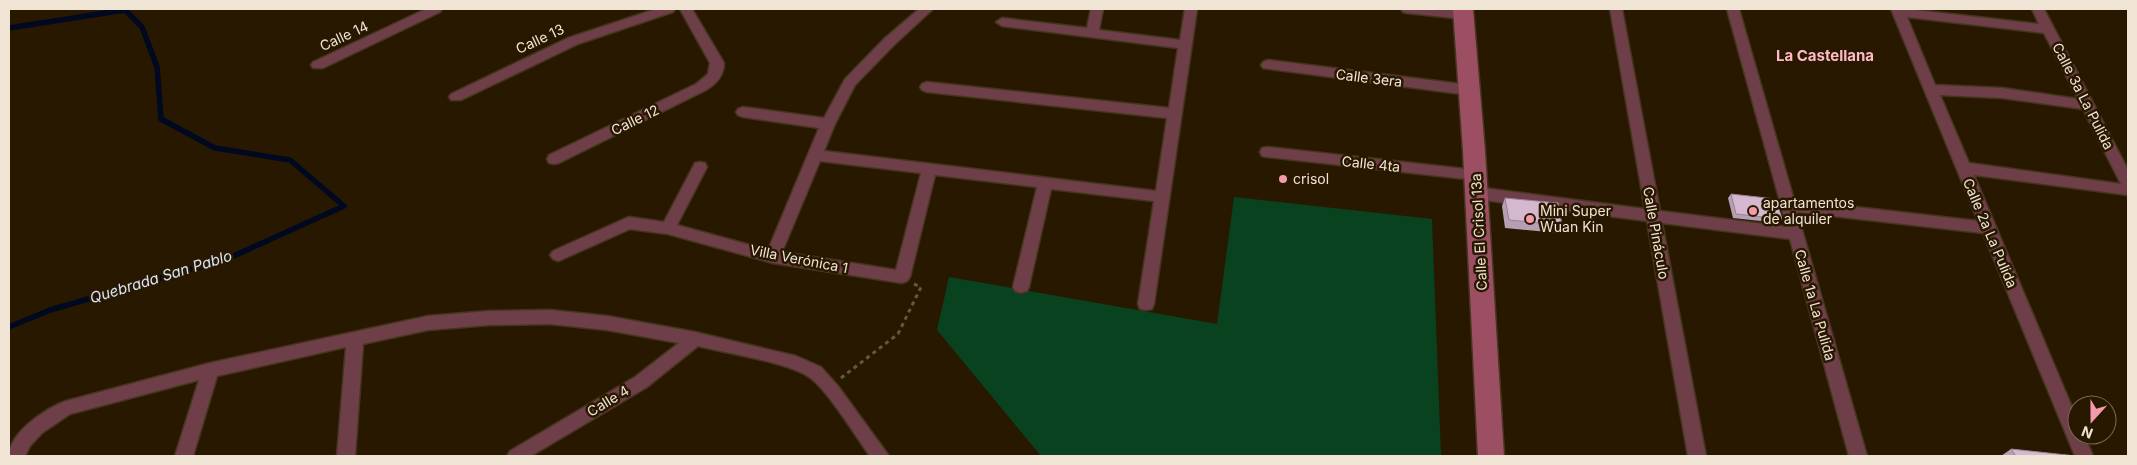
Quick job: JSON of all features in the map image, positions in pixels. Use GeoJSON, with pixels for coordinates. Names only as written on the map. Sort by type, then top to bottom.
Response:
{"type":"FeatureCollection","features":[{"type":"Feature","properties":{"kind":"street","name":"Calle 14"},"geometry":{"type":"LineString","coordinates":[[318,65],[436,9]]}},
{"type":"Feature","properties":{"kind":"street","name":"Calle 13"},"geometry":{"type":"LineString","coordinates":[[456,97],[573,41],[669,9]]}},
{"type":"Feature","properties":{"kind":"street","name":"Calle 12"},"geometry":{"type":"LineString","coordinates":[[554,160],[701,88],[714,77],[718,71],[717,63],[686,9]]}},
{"type":"Feature","properties":{"kind":"street"},"geometry":{"type":"LineString","coordinates":[[773,257],[828,124],[850,82],[889,42],[926,9]]}},
{"type":"Feature","properties":{"kind":"street"},"geometry":{"type":"LineString","coordinates":[[1092,34],[1097,9]]}},
{"type":"Feature","properties":{"kind":"street"},"geometry":{"type":"LineString","coordinates":[[1146,304],[1191,9]]}},
{"type":"Feature","properties":{"kind":"street"},"geometry":{"type":"LineString","coordinates":[[1407,9],[1464,12]]}},
{"type":"Feature","properties":{"kind":"street","name":"Calle Pináculo"},"geometry":{"type":"LineString","coordinates":[[1616,9],[1697,456]]}},
{"type":"Feature","properties":{"kind":"street","name":"Calle 1a La Pulida"},"geometry":{"type":"LineString","coordinates":[[1733,9],[1858,456]]}},
{"type":"Feature","properties":{"kind":"street","name":"Calle 3a La Pulida"},"geometry":{"type":"LineString","coordinates":[[2038,9],[2128,183]]}},
{"type":"Feature","properties":{"kind":"street"},"geometry":{"type":"LineString","coordinates":[[1898,10],[2049,29]]}},
{"type":"Feature","properties":{"kind":"street","name":"Calle 2a La Pulida"},"geometry":{"type":"LineString","coordinates":[[1898,10],[2084,456]]}},
{"type":"Feature","properties":{"kind":"street","name":"Calle El Crisol 13a"},"geometry":{"type":"LineString","coordinates":[[1464,12],[1492,456]]}},
{"type":"Feature","properties":{"kind":"street"},"geometry":{"type":"LineString","coordinates":[[1002,22],[1186,45]]}},
{"type":"Feature","properties":{"kind":"street","name":"Calle 3era"},"geometry":{"type":"LineString","coordinates":[[1268,65],[1470,90]]}},
{"type":"Feature","properties":{"kind":"street"},"geometry":{"type":"LineString","coordinates":[[927,87],[1175,114]]}},
{"type":"Feature","properties":{"kind":"street"},"geometry":{"type":"LineString","coordinates":[[1930,89],[1955,92],[2002,93],[2088,105]]}},
{"type":"Feature","properties":{"kind":"street"},"geometry":{"type":"LineString","coordinates":[[743,112],[828,124]]}},
{"type":"Feature","properties":{"kind":"street","name":"Calle 4ta"},"geometry":{"type":"LineString","coordinates":[[1266,152],[1476,184],[1653,216],[1795,234]]}},
{"type":"Feature","properties":{"kind":"street"},"geometry":{"type":"LineString","coordinates":[[815,155],[1162,197]]}},
{"type":"Feature","properties":{"kind":"street"},"geometry":{"type":"LineString","coordinates":[[668,228],[700,167]]}},
{"type":"Feature","properties":{"kind":"street"},"geometry":{"type":"LineString","coordinates":[[1963,168],[2128,190]]}},
{"type":"Feature","properties":{"kind":"street"},"geometry":{"type":"LineString","coordinates":[[902,277],[930,169]]}},
{"type":"Feature","properties":{"kind":"street"},"geometry":{"type":"LineString","coordinates":[[1020,287],[1045,183]]}},
{"type":"Feature","properties":{"kind":"street"},"geometry":{"type":"LineString","coordinates":[[1787,205],[1988,228]]}},
{"type":"Feature","properties":{"kind":"street","name":"Villa Verónica 1"},"geometry":{"type":"LineString","coordinates":[[558,254],[629,223],[668,228],[773,257],[902,277]]}},
{"type":"Feature","properties":{"kind":"street"},"geometry":{"type":"LineString","coordinates":[[16,456],[17,451],[30,434],[46,420],[66,408],[210,370],[355,340],[428,322],[550,317],[607,323],[696,339],[790,361],[815,372],[829,387],[880,456]]}},
{"type":"Feature","properties":{"kind":"street","name":"Calle 4"},"geometry":{"type":"LineString","coordinates":[[516,456],[641,382],[696,339]]}},
{"type":"Feature","properties":{"kind":"street"},"geometry":{"type":"LineString","coordinates":[[346,456],[355,340]]}},
{"type":"Feature","properties":{"kind":"street"},"geometry":{"type":"LineString","coordinates":[[184,456],[210,370]]}},
{"type":"Feature","properties":{"kind":"path"},"geometry":{"type":"LineString","coordinates":[[829,387],[898,334],[921,287],[902,277]]}},
{"type":"Feature","properties":{"kind":"green space"},"geometry":{"type":"Polygon","coordinates":[[[1234,197],[1432,219],[1441,456],[1041,456],[937,330],[949,277],[1217,324],[1234,197]]]}},
{"type":"Feature","properties":{"kind":"building","name":"apartamentos de alquiler"},"geometry":{"type":"Polygon","coordinates":[[[1731,194],[1776,199],[1782,219],[1736,214],[1731,194]]]}},
{"type":"Feature","properties":{"kind":"building"},"geometry":{"type":"Polygon","coordinates":[[[1505,198],[1558,203],[1562,225],[1509,220],[1505,198]]]}},
{"type":"Feature","properties":{"kind":"building"},"geometry":{"type":"Polygon","coordinates":[[[2011,449],[2076,456],[2016,456],[2011,449]]]}},
{"type":"Feature","properties":{"kind":"waterway","name":"Quebrada San Pablo"},"geometry":{"type":"LineString","coordinates":[[9,28],[125,10],[142,27],[157,67],[161,119],[215,148],[290,160],[344,206],[227,259],[50,310],[9,327]]}},
{"type":"Feature","properties":{"kind":"place","name":"crisol"},"geometry":{"type":"Point","coordinates":[1283,179]}},
{"type":"Feature","properties":{"kind":"place","name":"apartamentos de alquiler"},"geometry":{"type":"Point","coordinates":[1753,211]}},
{"type":"Feature","properties":{"kind":"place","name":"Mini Super Wuan Kin"},"geometry":{"type":"Point","coordinates":[1530,219]}},
{"type":"Feature","properties":{"kind":"district","name":"La Castellana"},"geometry":{"type":"Point","coordinates":[1825,56]}}]}
